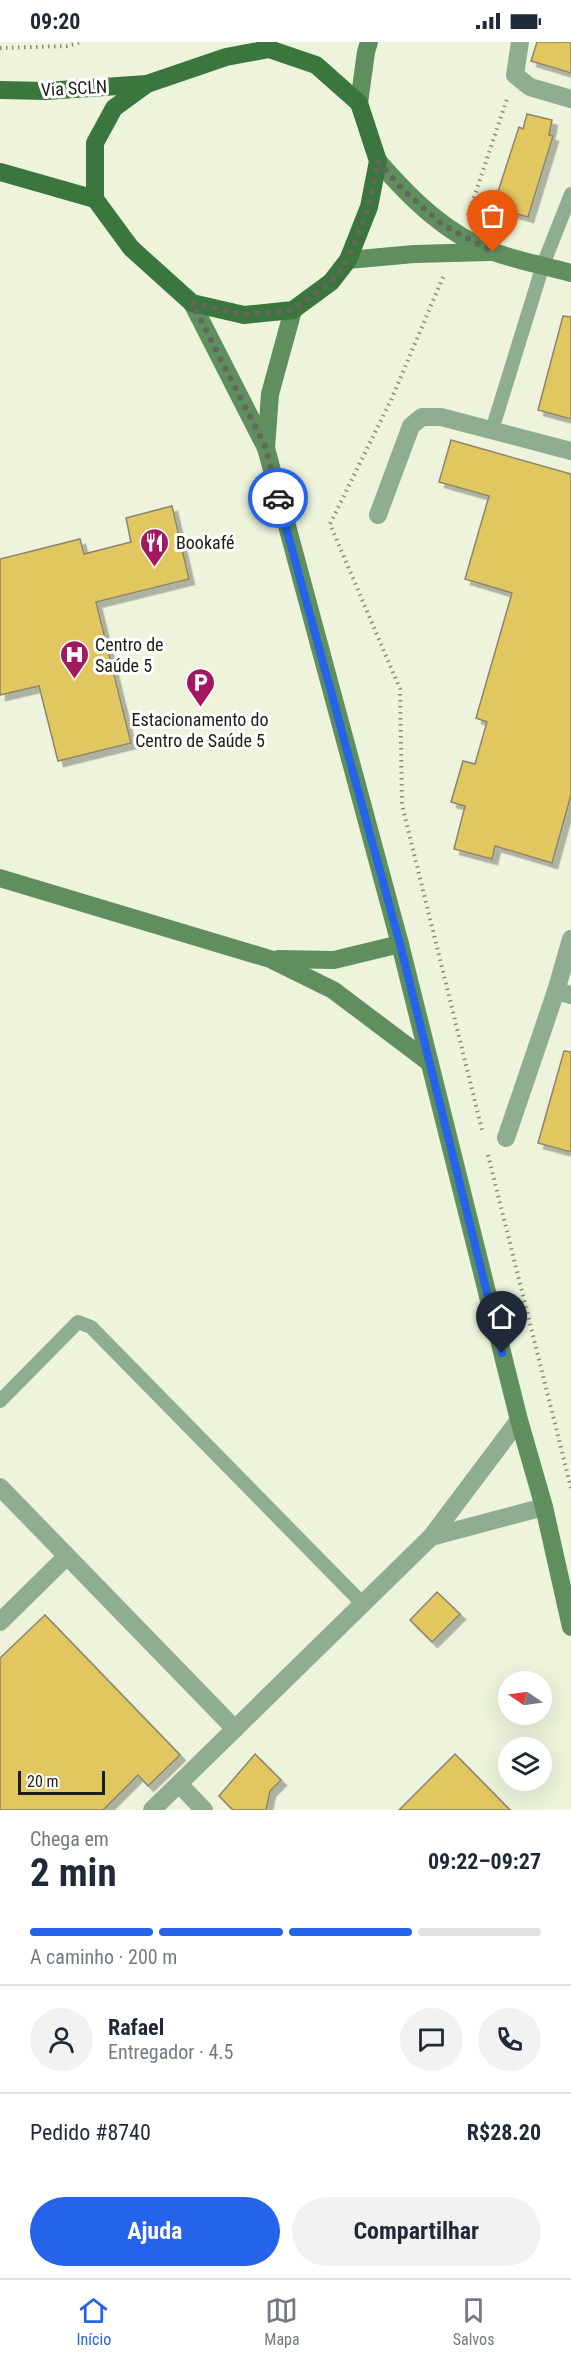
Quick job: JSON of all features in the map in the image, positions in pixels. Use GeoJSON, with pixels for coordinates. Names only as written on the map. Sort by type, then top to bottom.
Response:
{"type":"FeatureCollection","features":[{"type":"Feature","properties":{"kind":"main road"},"geometry":{"type":"LineString","coordinates":[[0,172],[95,200],[131,248],[192,303],[244,315],[293,310],[331,282],[348,260],[369,207],[378,161],[359,103],[316,64],[275,46],[226,57],[147,84],[114,108],[95,143],[95,200]]}},
{"type":"Feature","properties":{"kind":"main road","name":"Via SCLN"},"geometry":{"type":"LineString","coordinates":[[0,90],[46,91],[147,84]]}},
{"type":"Feature","properties":{"kind":"street"},"geometry":{"type":"LineString","coordinates":[[359,103],[369,42]]}},
{"type":"Feature","properties":{"kind":"street"},"geometry":{"type":"LineString","coordinates":[[520,42],[515,75],[530,87],[571,99]]}},
{"type":"Feature","properties":{"kind":"street"},"geometry":{"type":"LineString","coordinates":[[378,161],[402,189],[443,225],[493,252],[571,273]]}},
{"type":"Feature","properties":{"kind":"street"},"geometry":{"type":"LineString","coordinates":[[348,260],[414,254],[493,252]]}},
{"type":"Feature","properties":{"kind":"street"},"geometry":{"type":"LineString","coordinates":[[192,303],[266,448],[400,944],[519,1420],[544,1507],[571,1627]]}},
{"type":"Feature","properties":{"kind":"street"},"geometry":{"type":"LineString","coordinates":[[266,448],[270,394],[293,310]]}},
{"type":"Feature","properties":{"kind":"street"},"geometry":{"type":"LineString","coordinates":[[378,515],[411,426],[422,417],[441,417],[571,451]]}},
{"type":"Feature","properties":{"kind":"street"},"geometry":{"type":"LineString","coordinates":[[0,878],[270,959],[342,996],[430,1063]]}},
{"type":"Feature","properties":{"kind":"street"},"geometry":{"type":"LineString","coordinates":[[506,1138],[564,993],[571,939]]}},
{"type":"Feature","properties":{"kind":"street"},"geometry":{"type":"LineString","coordinates":[[270,959],[334,960],[400,944]]}},
{"type":"Feature","properties":{"kind":"street"},"geometry":{"type":"LineString","coordinates":[[152,1810],[431,1537],[519,1420]]}},
{"type":"Feature","properties":{"kind":"street"},"geometry":{"type":"LineString","coordinates":[[0,1487],[235,1729]]}},
{"type":"Feature","properties":{"kind":"street"},"geometry":{"type":"LineString","coordinates":[[431,1537],[544,1507]]}},
{"type":"Feature","properties":{"kind":"street"},"geometry":{"type":"LineString","coordinates":[[0,1622],[67,1556]]}},
{"type":"Feature","properties":{"kind":"street"},"geometry":{"type":"LineString","coordinates":[[179,1784],[204,1810]]}},
{"type":"Feature","properties":{"kind":"lane"},"geometry":{"type":"LineString","coordinates":[[492,430],[543,265],[571,194]]}},
{"type":"Feature","properties":{"kind":"lane"},"geometry":{"type":"LineString","coordinates":[[0,1401],[78,1322],[91,1327],[362,1604]]}},
{"type":"Feature","properties":{"kind":"path"},"geometry":{"type":"LineString","coordinates":[[0,48],[68,46],[82,42]]}},
{"type":"Feature","properties":{"kind":"path"},"geometry":{"type":"LineString","coordinates":[[461,235],[515,75]]}},
{"type":"Feature","properties":{"kind":"path"},"geometry":{"type":"LineString","coordinates":[[454,252],[392,399],[330,524],[400,689],[402,805],[485,1141]]}},
{"type":"Feature","properties":{"kind":"path"},"geometry":{"type":"LineString","coordinates":[[488,1152],[571,1488]]}},
{"type":"Feature","properties":{"kind":"building"},"geometry":{"type":"Polygon","coordinates":[[[537,42],[571,42],[571,73],[531,61],[537,42]]]}},
{"type":"Feature","properties":{"kind":"building"},"geometry":{"type":"Polygon","coordinates":[[[527,114],[552,120],[549,135],[553,136],[528,217],[493,207],[519,127],[523,129],[527,114]]]}},
{"type":"Feature","properties":{"kind":"building"},"geometry":{"type":"Polygon","coordinates":[[[563,316],[571,317],[571,419],[538,410],[563,316]]]}},
{"type":"Feature","properties":{"kind":"building"},"geometry":{"type":"Polygon","coordinates":[[[451,440],[571,474],[571,795],[552,863],[495,846],[492,859],[454,849],[465,806],[451,802],[463,761],[475,764],[487,722],[476,718],[512,593],[465,579],[489,496],[439,482],[451,440]]]}},
{"type":"Feature","properties":{"kind":"building"},"geometry":{"type":"Polygon","coordinates":[[[172,506],[189,579],[96,602],[131,743],[58,761],[39,686],[0,695],[0,559],[80,539],[84,554],[131,542],[126,518],[172,506]]]}},
{"type":"Feature","properties":{"kind":"building"},"geometry":{"type":"Polygon","coordinates":[[[564,1051],[571,1052],[571,1152],[538,1143],[564,1051]]]}},
{"type":"Feature","properties":{"kind":"building"},"geometry":{"type":"Polygon","coordinates":[[[437,1592],[460,1614],[432,1642],[410,1620],[437,1592]]]}},
{"type":"Feature","properties":{"kind":"building"},"geometry":{"type":"Polygon","coordinates":[[[45,1615],[180,1755],[148,1786],[138,1775],[103,1810],[0,1810],[0,1658],[45,1615]]]}},
{"type":"Feature","properties":{"kind":"building"},"geometry":{"type":"Polygon","coordinates":[[[255,1754],[281,1780],[270,1791],[266,1810],[233,1810],[219,1796],[255,1754]]]}},
{"type":"Feature","properties":{"kind":"building"},"geometry":{"type":"Polygon","coordinates":[[[455,1754],[510,1810],[399,1810],[455,1754]]]}},
{"type":"Feature","properties":{"kind":"way so far"},"geometry":{"type":"LineString","coordinates":[[278,498],[266,448],[192,303],[244,315],[293,310],[331,282],[348,260],[369,207],[378,161],[402,189],[443,225],[493,252]]}},
{"type":"Feature","properties":{"kind":"place","name":"Bookafé"},"geometry":{"type":"Point","coordinates":[155,568]}},
{"type":"Feature","properties":{"kind":"place","name":"Centro de Saúde 5"},"geometry":{"type":"Point","coordinates":[74,680]}},
{"type":"Feature","properties":{"kind":"place","name":"Estacionamento do Centro de Saúde 5"},"geometry":{"type":"Point","coordinates":[200,708]}},
{"type":"Feature","properties":{"kind":"route"},"geometry":{"type":"LineString","coordinates":[[278,498],[400,944],[502,1353]]}}]}
